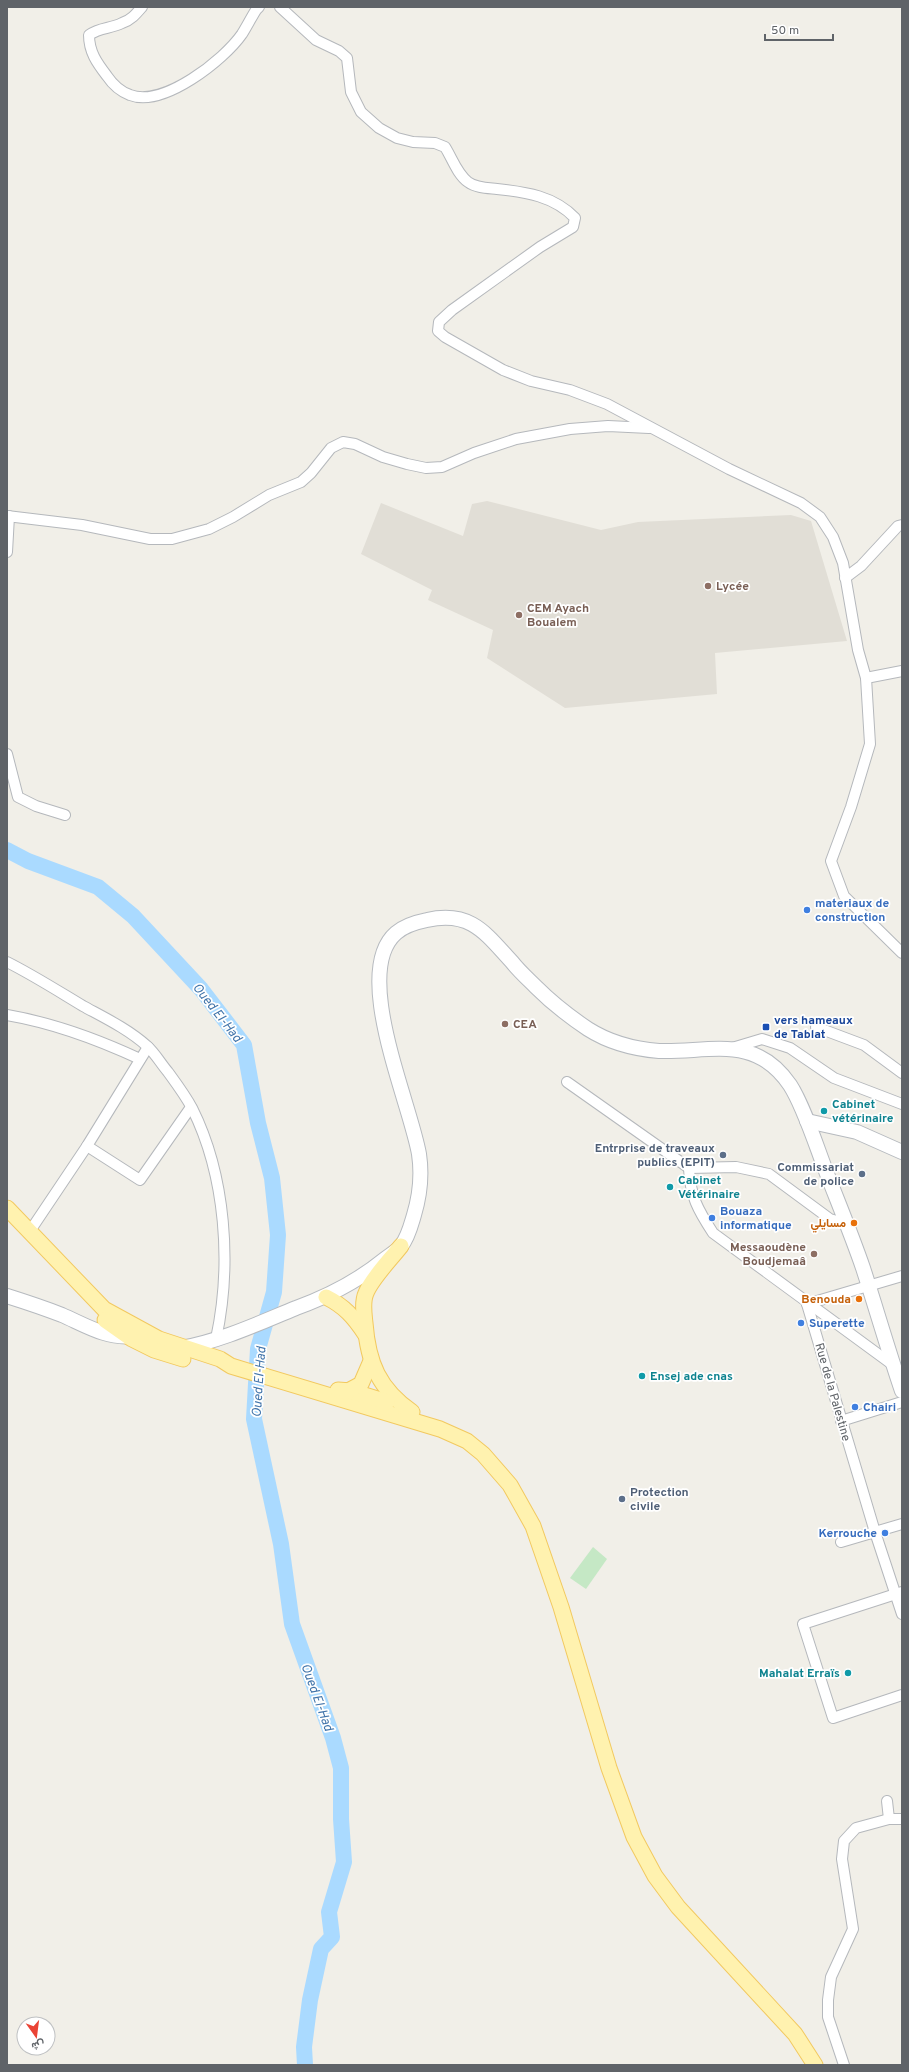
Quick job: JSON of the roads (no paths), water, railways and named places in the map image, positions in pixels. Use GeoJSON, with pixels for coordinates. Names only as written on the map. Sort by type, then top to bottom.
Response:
{"type":"FeatureCollection","features":[{"type":"Feature","properties":{"kind":"main road"},"geometry":{"type":"LineString","coordinates":[[440,1429],[412,1412],[387,1390],[371,1361],[366,1336],[364,1302],[366,1293],[401,1246],[412,1224],[418,1204],[420,1181],[419,1155],[391,1053],[378,979],[380,960],[385,947],[395,934],[406,926],[442,917],[454,917],[478,927],[493,939],[512,962],[546,997],[588,1029],[606,1039],[637,1049],[662,1051],[732,1048],[752,1054],[773,1067],[790,1085],[807,1122],[847,1224],[902,1391]]}},
{"type":"Feature","properties":{"kind":"main road"},"geometry":{"type":"LineString","coordinates":[[807,1122],[857,1132],[902,1152]]}},
{"type":"Feature","properties":{"kind":"main road"},"geometry":{"type":"LineString","coordinates":[[7,1208],[104,1309],[146,1332],[181,1348],[218,1359],[231,1366],[440,1429],[467,1440],[483,1454],[510,1486],[533,1526],[561,1607],[609,1768],[634,1837],[656,1876],[678,1907],[795,2034],[816,2065]]}},
{"type":"Feature","properties":{"kind":"main road"},"geometry":{"type":"LineString","coordinates":[[7,1216],[82,1299],[128,1336],[154,1350],[203,1364],[223,1367],[231,1366]]}},
{"type":"Feature","properties":{"kind":"main road"},"geometry":{"type":"LineString","coordinates":[[181,1348],[237,1332],[326,1297],[364,1274],[401,1246]]}},
{"type":"Feature","properties":{"kind":"main road"},"geometry":{"type":"LineString","coordinates":[[7,1296],[41,1307],[102,1333],[128,1336],[146,1332]]}},
{"type":"Feature","properties":{"kind":"main road"},"geometry":{"type":"LineString","coordinates":[[326,1297],[337,1302],[354,1317],[366,1336]]}},
{"type":"Feature","properties":{"kind":"main road"},"geometry":{"type":"LineString","coordinates":[[218,1359],[220,1345],[237,1332]]}},
{"type":"Feature","properties":{"kind":"main road"},"geometry":{"type":"LineString","coordinates":[[326,1394],[351,1391],[365,1380],[371,1361]]}},
{"type":"Feature","properties":{"kind":"main road"},"geometry":{"type":"LineString","coordinates":[[300,1386],[351,1391],[412,1412]]}},
{"type":"Feature","properties":{"kind":"street"},"geometry":{"type":"LineString","coordinates":[[142,7],[133,17],[121,24],[96,29],[88,35],[89,46],[96,61],[116,88],[130,96],[148,97],[167,93],[203,72],[242,35],[256,10],[260,7]]}},
{"type":"Feature","properties":{"kind":"street"},"geometry":{"type":"LineString","coordinates":[[280,7],[316,40],[339,51],[347,58],[351,92],[361,112],[379,128],[397,138],[413,142],[435,143],[445,147],[460,175],[468,183],[480,187],[523,192],[540,196],[565,207],[575,218],[573,228],[540,247],[452,310],[439,322],[438,331],[444,337],[503,370],[531,381],[570,390],[607,404],[651,428],[801,503],[820,517],[833,537],[843,563],[858,650],[866,678],[870,744],[851,807],[831,860],[844,896],[902,953]]}},
{"type":"Feature","properties":{"kind":"street"},"geometry":{"type":"LineString","coordinates":[[7,552],[8,516],[82,525],[150,539],[172,538],[209,528],[233,517],[269,495],[300,482],[311,473],[331,448],[343,442],[355,444],[383,457],[426,468],[442,466],[474,452],[516,439],[570,429],[608,426],[651,428]]}},
{"type":"Feature","properties":{"kind":"street"},"geometry":{"type":"LineString","coordinates":[[845,578],[861,566],[898,526],[902,525]]}},
{"type":"Feature","properties":{"kind":"street"},"geometry":{"type":"LineString","coordinates":[[866,678],[902,671]]}},
{"type":"Feature","properties":{"kind":"street"},"geometry":{"type":"LineString","coordinates":[[7,754],[18,797],[36,806],[65,815]]}},
{"type":"Feature","properties":{"kind":"street"},"geometry":{"type":"LineString","coordinates":[[7,962],[119,1026],[148,1046],[178,1086],[191,1107],[204,1139],[215,1174],[220,1203],[224,1280],[222,1313],[216,1339]]}},
{"type":"Feature","properties":{"kind":"street"},"geometry":{"type":"LineString","coordinates":[[7,1015],[66,1029],[106,1043],[140,1059]]}},
{"type":"Feature","properties":{"kind":"street"},"geometry":{"type":"LineString","coordinates":[[816,1027],[864,1045],[902,1073]]}},
{"type":"Feature","properties":{"kind":"street"},"geometry":{"type":"LineString","coordinates":[[732,1048],[762,1039],[790,1048],[834,1078],[902,1104]]}},
{"type":"Feature","properties":{"kind":"street"},"geometry":{"type":"LineString","coordinates":[[30,1231],[87,1146],[148,1046]]}},
{"type":"Feature","properties":{"kind":"street"},"geometry":{"type":"LineString","coordinates":[[567,1082],[689,1168],[736,1166],[769,1174],[830,1219],[847,1224]]}},
{"type":"Feature","properties":{"kind":"street"},"geometry":{"type":"LineString","coordinates":[[87,1146],[140,1180],[191,1107]]}},
{"type":"Feature","properties":{"kind":"street"},"geometry":{"type":"LineString","coordinates":[[689,1168],[690,1187],[695,1201],[713,1233],[769,1272],[807,1304],[893,1365]]}},
{"type":"Feature","properties":{"kind":"street"},"geometry":{"type":"LineString","coordinates":[[807,1304],[869,1287],[902,1276]]}},
{"type":"Feature","properties":{"kind":"street","name":"Rue de la Palestine"},"geometry":{"type":"LineString","coordinates":[[807,1304],[874,1532],[899,1593],[902,1614]]}},
{"type":"Feature","properties":{"kind":"street"},"geometry":{"type":"LineString","coordinates":[[841,1421],[902,1402]]}},
{"type":"Feature","properties":{"kind":"street"},"geometry":{"type":"LineString","coordinates":[[841,1542],[902,1524]]}},
{"type":"Feature","properties":{"kind":"street"},"geometry":{"type":"LineString","coordinates":[[899,1593],[803,1624],[833,1718],[902,1696]]}},
{"type":"Feature","properties":{"kind":"street"},"geometry":{"type":"LineString","coordinates":[[887,1801],[889,1820]]}},
{"type":"Feature","properties":{"kind":"street"},"geometry":{"type":"LineString","coordinates":[[844,2065],[828,2017],[828,2000],[831,1977],[853,1928],[842,1859],[844,1841],[856,1828],[889,1820],[902,1819]]}},
{"type":"Feature","properties":{"kind":"waterway","name":"Oued El-Had"},"geometry":{"type":"LineString","coordinates":[[7,850],[28,861],[98,887],[133,916],[201,989],[244,1045],[258,1123],[272,1178],[278,1235],[274,1292],[258,1349],[254,1419],[281,1544],[292,1624],[333,1738],[341,1768],[341,1819],[344,1862],[329,1912],[332,1937],[321,1949],[310,2000],[304,2047],[305,2065]]}},
{"type":"Feature","properties":{"kind":"place","name":"Lycée"},"geometry":{"type":"Point","coordinates":[708,586]}},
{"type":"Feature","properties":{"kind":"place","name":"CEM Ayach Boualem"},"geometry":{"type":"Point","coordinates":[519,615]}},
{"type":"Feature","properties":{"kind":"place","name":"materiaux de construction"},"geometry":{"type":"Point","coordinates":[807,910]}},
{"type":"Feature","properties":{"kind":"place","name":"CEA"},"geometry":{"type":"Point","coordinates":[505,1024]}},
{"type":"Feature","properties":{"kind":"place","name":"vers hameaux de Tablat"},"geometry":{"type":"Point","coordinates":[766,1027]}},
{"type":"Feature","properties":{"kind":"place","name":"Cabinet vétérinaire"},"geometry":{"type":"Point","coordinates":[824,1111]}},
{"type":"Feature","properties":{"kind":"place","name":"Entrprise de traveaux publics (EPIT)"},"geometry":{"type":"Point","coordinates":[723,1155]}},
{"type":"Feature","properties":{"kind":"place","name":"Commissariat de police"},"geometry":{"type":"Point","coordinates":[862,1174]}},
{"type":"Feature","properties":{"kind":"place","name":"Cabinet Vétérinaire"},"geometry":{"type":"Point","coordinates":[670,1187]}},
{"type":"Feature","properties":{"kind":"place","name":"Bouaza informatique"},"geometry":{"type":"Point","coordinates":[712,1218]}},
{"type":"Feature","properties":{"kind":"place","name":"مسايلي"},"geometry":{"type":"Point","coordinates":[854,1223]}},
{"type":"Feature","properties":{"kind":"place","name":"Messaoudène Boudjemaâ"},"geometry":{"type":"Point","coordinates":[814,1254]}},
{"type":"Feature","properties":{"kind":"place","name":"Benouda"},"geometry":{"type":"Point","coordinates":[859,1299]}},
{"type":"Feature","properties":{"kind":"place","name":"Superette"},"geometry":{"type":"Point","coordinates":[801,1323]}},
{"type":"Feature","properties":{"kind":"place","name":"Ensej ade cnas"},"geometry":{"type":"Point","coordinates":[642,1376]}},
{"type":"Feature","properties":{"kind":"place","name":"Chairi"},"geometry":{"type":"Point","coordinates":[855,1407]}},
{"type":"Feature","properties":{"kind":"place","name":"Protection civile"},"geometry":{"type":"Point","coordinates":[622,1499]}},
{"type":"Feature","properties":{"kind":"place","name":"Kerrouche"},"geometry":{"type":"Point","coordinates":[885,1533]}},
{"type":"Feature","properties":{"kind":"place","name":"Mahalat Erraïs"},"geometry":{"type":"Point","coordinates":[848,1673]}}]}
